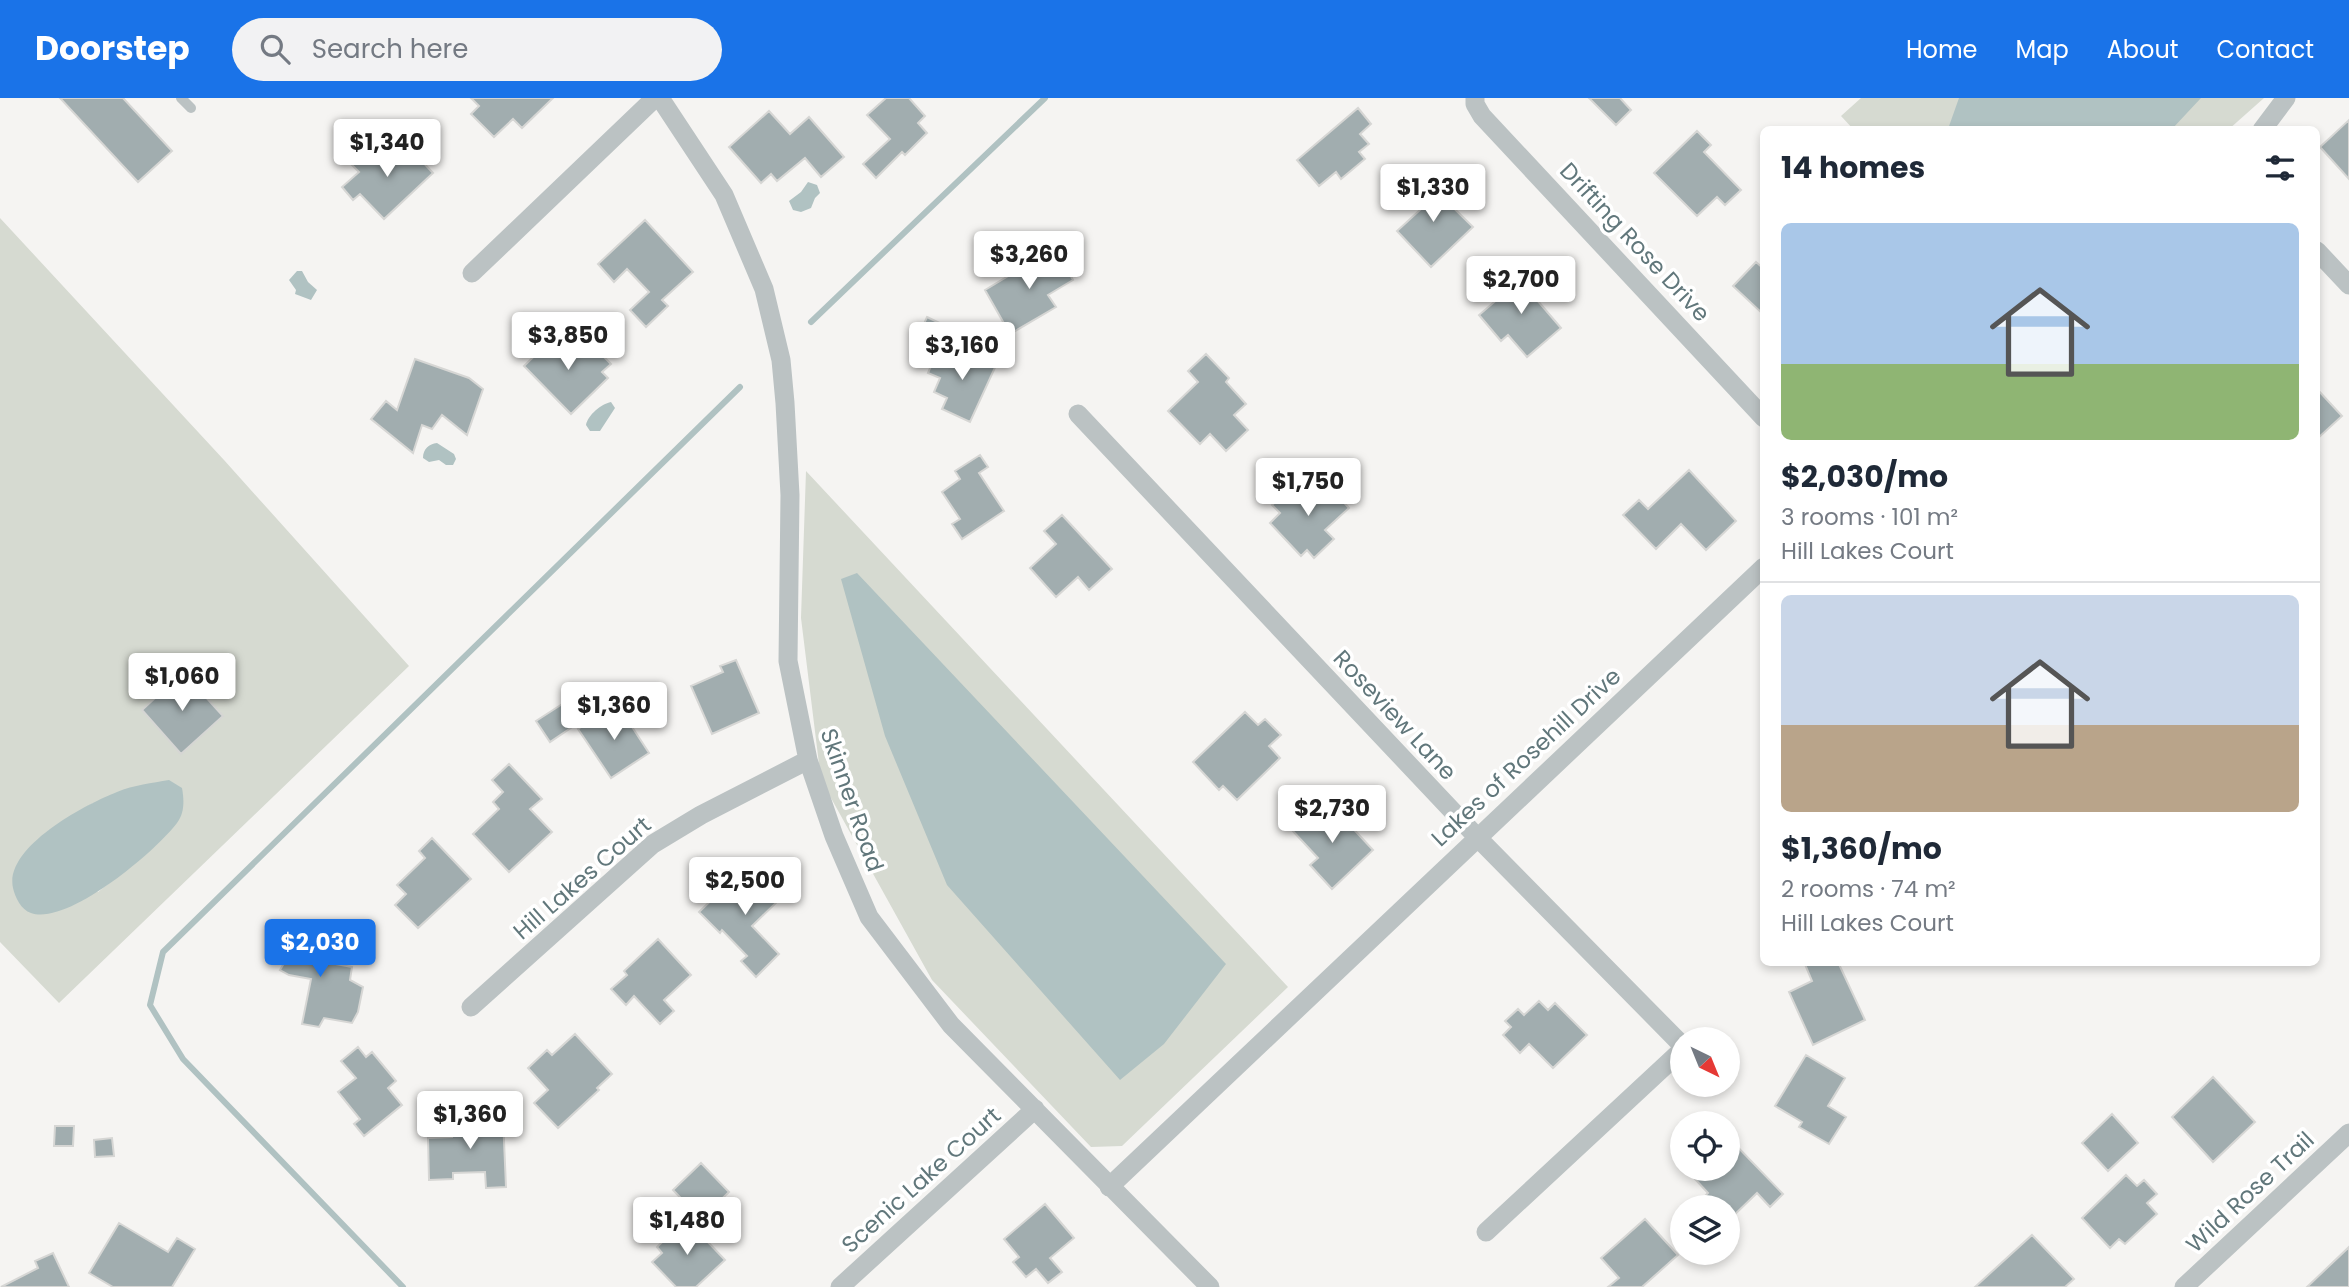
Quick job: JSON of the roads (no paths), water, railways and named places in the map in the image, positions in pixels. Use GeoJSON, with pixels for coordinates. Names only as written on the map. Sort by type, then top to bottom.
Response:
{"type":"FeatureCollection","features":[{"type":"Feature","properties":{"kind":"street"},"geometry":{"type":"LineString","coordinates":[[472,273],[658,98]]}},
{"type":"Feature","properties":{"kind":"street","name":"Skinner Road"},"geometry":{"type":"LineString","coordinates":[[658,98],[724,195],[764,289],[781,360],[790,495],[788,661],[808,760],[834,836],[869,917],[951,1025],[1210,1287]]}},
{"type":"Feature","properties":{"kind":"street","name":"Drifting Rose Drive"},"geometry":{"type":"LineString","coordinates":[[1475,98],[1475,104],[1482,116],[1760,414]]}},
{"type":"Feature","properties":{"kind":"street"},"geometry":{"type":"LineString","coordinates":[[2265,126],[2286,98]]}},
{"type":"Feature","properties":{"kind":"street"},"geometry":{"type":"LineString","coordinates":[[2320,254],[2349,285]]}},
{"type":"Feature","properties":{"kind":"street","name":"Roseview Lane"},"geometry":{"type":"LineString","coordinates":[[1078,414],[1476,837],[1670,1036]]}},
{"type":"Feature","properties":{"kind":"street","name":"Lakes of Rosehill Drive"},"geometry":{"type":"LineString","coordinates":[[1109,1187],[1760,570]]}},
{"type":"Feature","properties":{"kind":"street","name":"Hill Lakes Court"},"geometry":{"type":"LineString","coordinates":[[471,1007],[653,844],[701,815],[808,760]]}},
{"type":"Feature","properties":{"kind":"street","name":"Roseview Lane"},"geometry":{"type":"LineString","coordinates":[[1486,1232],[1670,1059]]}},
{"type":"Feature","properties":{"kind":"street","name":"Scenic Lake Court"},"geometry":{"type":"LineString","coordinates":[[840,1287],[1035,1109]]}},
{"type":"Feature","properties":{"kind":"street","name":"Wild Rose Trail"},"geometry":{"type":"LineString","coordinates":[[2183,1287],[2349,1133]]}},
{"type":"Feature","properties":{"kind":"lane"},"geometry":{"type":"LineString","coordinates":[[181,98],[191,108]]}},
{"type":"Feature","properties":{"kind":"waterway"},"geometry":{"type":"LineString","coordinates":[[811,322],[1045,98]]}},
{"type":"Feature","properties":{"kind":"waterway"},"geometry":{"type":"LineString","coordinates":[[403,1287],[183,1059],[150,1005],[163,952],[740,387]]}}]}
